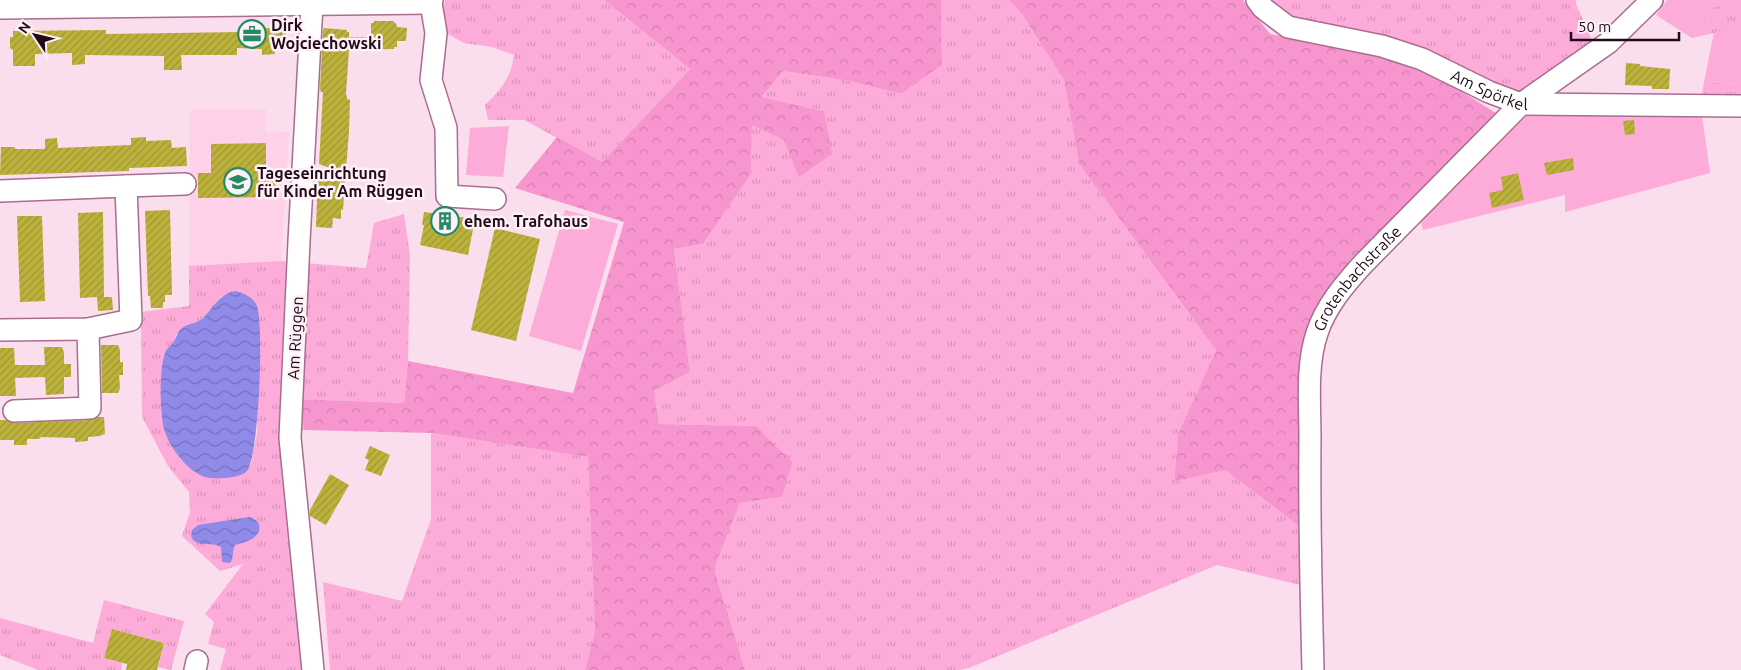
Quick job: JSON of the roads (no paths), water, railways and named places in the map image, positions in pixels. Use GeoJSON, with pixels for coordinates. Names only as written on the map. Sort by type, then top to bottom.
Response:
{"type":"FeatureCollection","features":[{"type":"Feature","properties":{"kind":"street","name":"Am Spörkel"},"geometry":{"type":"LineString","coordinates":[[1257,0],[1263,8],[1288,27],[1382,46],[1422,58],[1489,92],[1521,104],[1741,106]]}},
{"type":"Feature","properties":{"kind":"street","name":"Grotenbachstraße"},"geometry":{"type":"LineString","coordinates":[[1312,670],[1309,514],[1310,395],[1312,354],[1317,333],[1326,312],[1338,292],[1363,264],[1521,104],[1608,43],[1652,0]]}},
{"type":"Feature","properties":{"kind":"street"},"geometry":{"type":"LineString","coordinates":[[0,8],[106,3],[312,4],[432,2],[436,33],[431,80],[446,128],[447,196],[494,200]]}},
{"type":"Feature","properties":{"kind":"street","name":"Am Rüggen"},"geometry":{"type":"LineString","coordinates":[[312,4],[290,438],[313,670]]}},
{"type":"Feature","properties":{"kind":"street"},"geometry":{"type":"LineString","coordinates":[[0,191],[185,184]]}},
{"type":"Feature","properties":{"kind":"street"},"geometry":{"type":"LineString","coordinates":[[0,330],[88,329],[131,320],[126,186]]}},
{"type":"Feature","properties":{"kind":"street"},"geometry":{"type":"LineString","coordinates":[[14,411],[90,408],[88,329]]}},
{"type":"Feature","properties":{"kind":"water"},"geometry":{"type":"Polygon","coordinates":[[[236,291],[253,300],[257,306],[259,318],[260,362],[255,442],[247,471],[235,477],[203,477],[184,462],[166,435],[161,406],[163,360],[165,352],[174,342],[180,330],[202,319],[221,298],[230,292],[236,291]]]}},
{"type":"Feature","properties":{"kind":"water"},"geometry":{"type":"Polygon","coordinates":[[[249,517],[259,523],[258,533],[250,540],[235,545],[230,563],[222,562],[221,547],[200,544],[193,540],[191,536],[192,530],[198,525],[249,517]]]}},
{"type":"Feature","properties":{"kind":"place","name":"Dirk Wojciechowski"},"geometry":{"type":"Point","coordinates":[252,34]}},
{"type":"Feature","properties":{"kind":"place","name":"Tageseinrichtung für Kinder Am Rüggen"},"geometry":{"type":"Point","coordinates":[238,182]}},
{"type":"Feature","properties":{"kind":"place","name":"ehem. Trafohaus"},"geometry":{"type":"Point","coordinates":[445,221]}}]}
